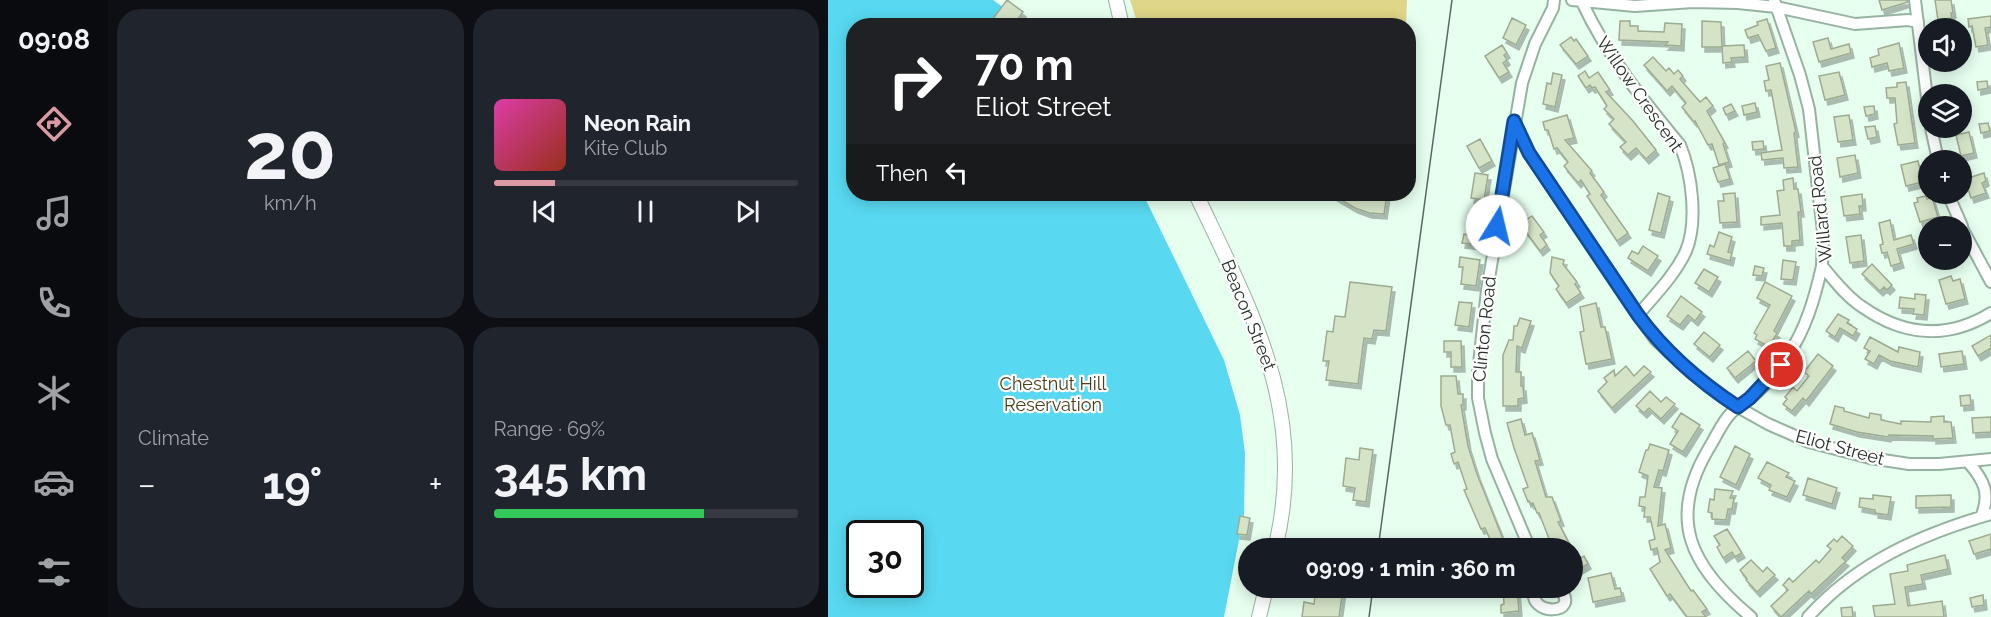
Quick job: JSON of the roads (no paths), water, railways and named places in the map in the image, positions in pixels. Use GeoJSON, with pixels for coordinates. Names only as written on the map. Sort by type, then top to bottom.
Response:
{"type":"FeatureCollection","features":[{"type":"Feature","properties":{"kind":"main road"},"geometry":{"type":"LineString","coordinates":[[1116,0],[1120,18]]}},
{"type":"Feature","properties":{"kind":"main road","name":"Beacon Street"},"geometry":{"type":"LineString","coordinates":[[1199,201],[1258,327],[1275,381],[1284,429],[1286,461],[1284,497],[1277,538]]}},
{"type":"Feature","properties":{"kind":"main road"},"geometry":{"type":"LineString","coordinates":[[1259,617],[1264,598]]}},
{"type":"Feature","properties":{"kind":"street","name":"Clinton Road"},"geometry":{"type":"LineString","coordinates":[[1525,538],[1492,459],[1478,398],[1478,373],[1487,290],[1514,121],[1522,83],[1535,44],[1553,8],[1554,0]]}},
{"type":"Feature","properties":{"kind":"street"},"geometry":{"type":"LineString","coordinates":[[1577,1],[1635,6],[1694,2],[1775,3],[1855,24],[1908,20],[1918,22],[1914,0]]}},
{"type":"Feature","properties":{"kind":"street","name":"Willow Crescent"},"geometry":{"type":"LineString","coordinates":[[1577,1],[1618,68],[1680,145],[1686,159],[1692,217],[1686,249],[1677,267],[1638,315]]}},
{"type":"Feature","properties":{"kind":"street","name":"Willard Road"},"geometry":{"type":"LineString","coordinates":[[1775,3],[1800,75],[1809,109],[1823,232],[1822,266],[1860,306],[1894,325],[1932,332],[1956,329],[1991,313]]}},
{"type":"Feature","properties":{"kind":"street","name":"Eliot Street"},"geometry":{"type":"LineString","coordinates":[[1514,121],[1529,153],[1655,339],[1693,374],[1738,407],[1792,435],[1839,451],[1909,464],[1991,459]]}},
{"type":"Feature","properties":{"kind":"street"},"geometry":{"type":"LineString","coordinates":[[1972,246],[1991,282]]}},
{"type":"Feature","properties":{"kind":"street"},"geometry":{"type":"LineString","coordinates":[[1751,617],[1720,588],[1700,563],[1690,541],[1688,511],[1691,488],[1704,456],[1729,415],[1772,376],[1789,354],[1816,297],[1822,266]]}},
{"type":"Feature","properties":{"kind":"street"},"geometry":{"type":"LineString","coordinates":[[1808,617],[1836,589],[1894,550],[1951,526],[1986,516],[1986,487],[1979,474],[1968,462]]}},
{"type":"Feature","properties":{"kind":"street"},"geometry":{"type":"LineString","coordinates":[[1533,598],[1535,607],[1541,613],[1549,616],[1558,614],[1563,609],[1565,598]]}},
{"type":"Feature","properties":{"kind":"water","name":"Chestnut Hill Reservation"},"geometry":{"type":"Polygon","coordinates":[[[828,0],[993,0],[1018,18],[846,18],[846,201],[1146,201],[1224,360],[1240,415],[1245,453],[1244,514],[1224,617],[828,617],[828,0]]]}},
{"type":"Feature","properties":{"kind":"tram line"},"geometry":{"type":"LineString","coordinates":[[1379,538],[1452,0]]}},
{"type":"Feature","properties":{"kind":"tram line"},"geometry":{"type":"LineString","coordinates":[[1369,617],[1372,598]]}}]}
